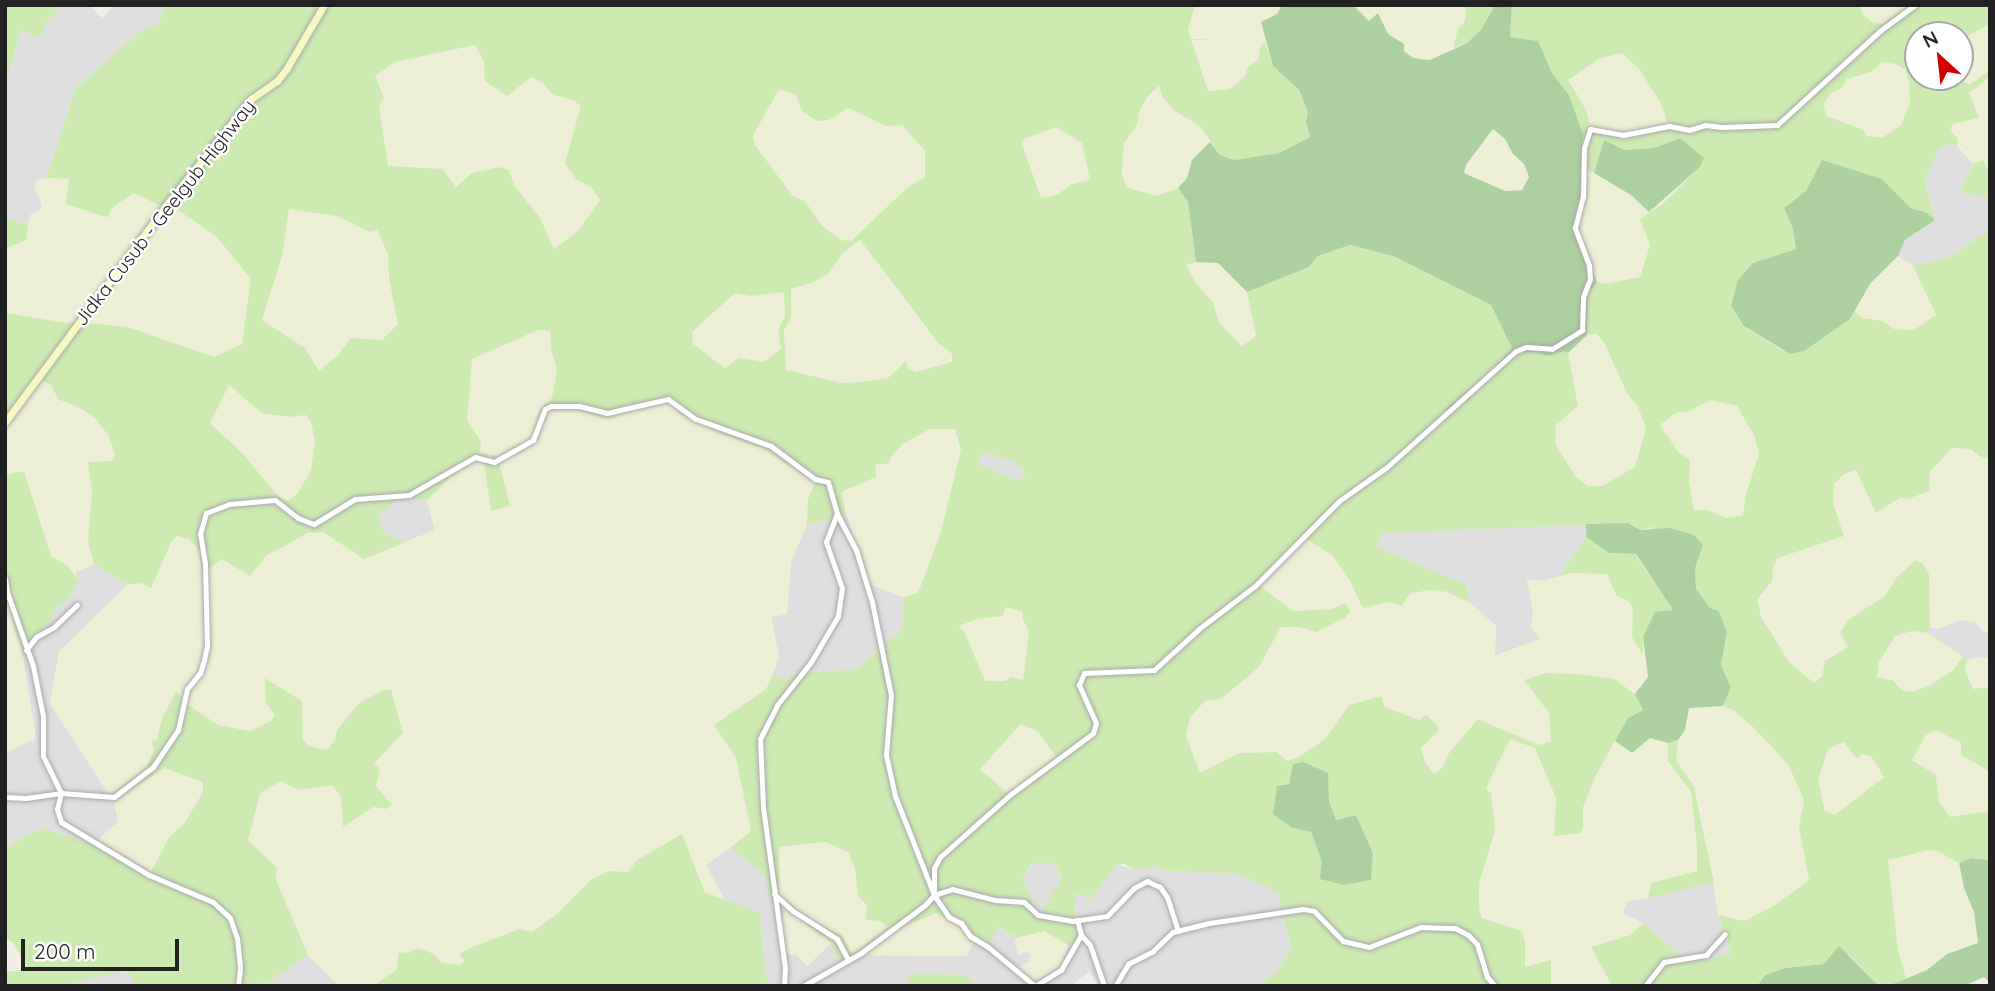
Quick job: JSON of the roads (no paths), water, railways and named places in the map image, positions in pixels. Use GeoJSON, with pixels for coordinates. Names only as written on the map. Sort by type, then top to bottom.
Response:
{"type":"FeatureCollection","features":[{"type":"Feature","properties":{"kind":"street","name":"Jidka Cusub - Geelgub Highway"},"geometry":{"type":"LineString","coordinates":[[5,422],[172,198],[251,99],[277,81],[287,68],[324,5]]}},
{"type":"Feature","properties":{"kind":"street"},"geometry":{"type":"LineString","coordinates":[[934,895],[934,868],[940,857],[1011,794],[1093,733],[1096,723],[1079,685],[1084,673],[1153,670],[1200,628],[1255,586],[1339,501],[1387,467],[1516,351],[1526,347],[1552,349],[1582,330],[1583,297],[1590,279],[1589,265],[1575,228],[1583,196],[1584,148],[1590,129],[1623,135],[1669,126],[1689,130],[1705,125],[1777,125],[1881,30],[1915,5]]}},
{"type":"Feature","properties":{"kind":"street"},"geometry":{"type":"LineString","coordinates":[[5,797],[61,793],[114,797],[149,772],[178,730],[187,689],[200,673],[207,646],[205,565],[200,534],[205,513],[275,500],[298,519],[314,524],[355,499],[409,495],[475,457],[494,462],[533,440],[545,408],[579,406],[607,413],[668,399],[696,419],[771,446],[815,479],[828,482],[837,514],[856,550],[871,596],[891,695],[886,755],[895,796],[934,895],[949,917],[961,923],[970,936],[988,947],[1035,986],[1061,970],[1081,936]]}},
{"type":"Feature","properties":{"kind":"street"},"geometry":{"type":"LineString","coordinates":[[784,986],[785,968],[763,807],[760,739],[777,705],[811,662],[838,616],[842,588],[827,542],[837,514]]}},
{"type":"Feature","properties":{"kind":"street"},"geometry":{"type":"LineString","coordinates":[[5,578],[6,592],[33,666],[43,716],[43,756],[61,793],[57,809],[61,822],[149,875],[213,902],[230,918],[237,938],[240,968],[238,986]]}},
{"type":"Feature","properties":{"kind":"street"},"geometry":{"type":"LineString","coordinates":[[26,650],[36,636],[54,627],[77,605]]}},
{"type":"Feature","properties":{"kind":"street"},"geometry":{"type":"LineString","coordinates":[[803,986],[848,960],[920,909],[934,895],[952,889],[995,900],[1024,902],[1038,915],[1077,920],[1111,914],[1134,888],[1147,881],[1160,887],[1167,897],[1178,931]]}},
{"type":"Feature","properties":{"kind":"street"},"geometry":{"type":"LineString","coordinates":[[773,893],[793,911],[837,939],[848,960]]}},
{"type":"Feature","properties":{"kind":"street"},"geometry":{"type":"LineString","coordinates":[[1115,986],[1128,964],[1153,951],[1162,941],[1178,931],[1303,909],[1314,911],[1343,941],[1369,947],[1421,927],[1449,926],[1473,939],[1487,977],[1495,986]]}},
{"type":"Feature","properties":{"kind":"street"},"geometry":{"type":"LineString","coordinates":[[1077,920],[1081,936],[1090,945],[1104,986]]}},
{"type":"Feature","properties":{"kind":"street"},"geometry":{"type":"LineString","coordinates":[[1645,986],[1664,962],[1706,955],[1725,934]]}}]}
